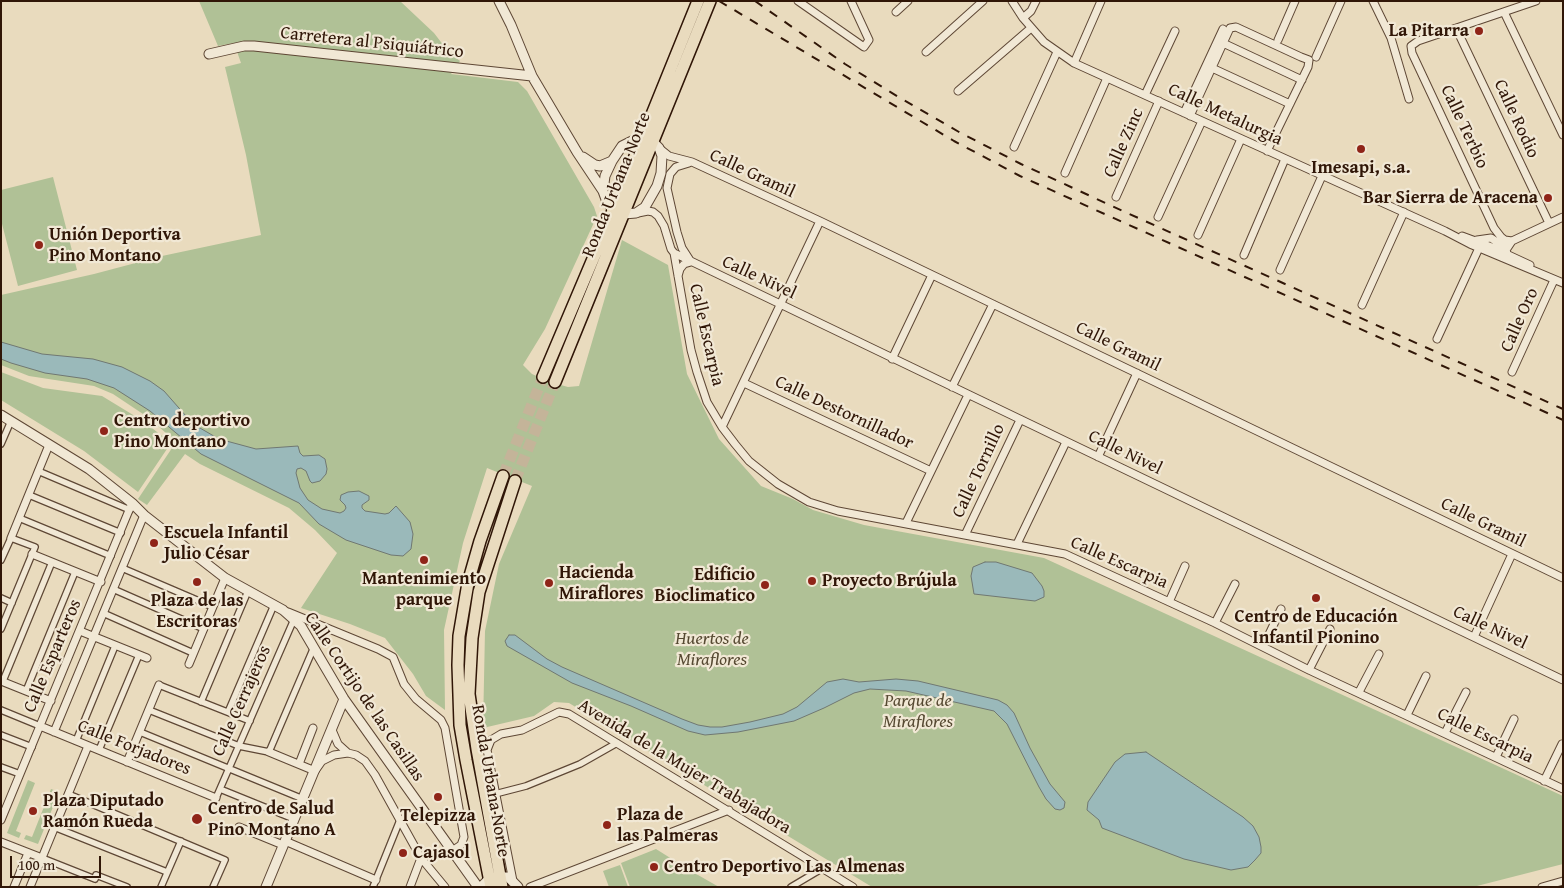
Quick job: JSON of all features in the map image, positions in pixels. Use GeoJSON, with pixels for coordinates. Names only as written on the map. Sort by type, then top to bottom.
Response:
{"type":"FeatureCollection","features":[{"type":"Feature","properties":{"kind":"main road","name":"Ronda Urbana Norte"},"geometry":{"type":"LineString","coordinates":[[555,382],[651,143],[692,32],[698,1]]}},
{"type":"Feature","properties":{"kind":"main road","name":"Ronda Urbana Norte"},"geometry":{"type":"LineString","coordinates":[[692,32],[710,1]]}},
{"type":"Feature","properties":{"kind":"main road","name":"Ronda Urbana Norte"},"geometry":{"type":"LineString","coordinates":[[543,377],[624,212]]}},
{"type":"Feature","properties":{"kind":"main road","name":"Ronda Urbana Norte"},"geometry":{"type":"LineString","coordinates":[[497,884],[464,751],[458,697],[458,665],[459,636],[468,583],[480,541],[503,476]]}},
{"type":"Feature","properties":{"kind":"main road","name":"Ronda Urbana Norte"},"geometry":{"type":"LineString","coordinates":[[497,884],[476,749],[470,694],[470,666],[478,592],[515,481]]}},
{"type":"Feature","properties":{"kind":"street"},"geometry":{"type":"LineString","coordinates":[[499,1],[532,76],[577,152],[603,191],[607,202],[624,212],[645,207],[657,186],[662,156],[651,143],[634,140],[622,146],[605,176],[603,191]]}},
{"type":"Feature","properties":{"kind":"street"},"geometry":{"type":"LineString","coordinates":[[798,1],[864,47],[869,40],[851,1]]}},
{"type":"Feature","properties":{"kind":"street"},"geometry":{"type":"LineString","coordinates":[[896,12],[908,1]]}},
{"type":"Feature","properties":{"kind":"street"},"geometry":{"type":"LineString","coordinates":[[926,52],[983,1]]}},
{"type":"Feature","properties":{"kind":"street","name":"Calle Metalurgia"},"geometry":{"type":"LineString","coordinates":[[1012,1],[1023,18],[1044,42],[1074,63],[1404,212],[1479,248],[1563,283]]}},
{"type":"Feature","properties":{"kind":"street"},"geometry":{"type":"LineString","coordinates":[[1023,18],[1031,11],[1036,1]]}},
{"type":"Feature","properties":{"kind":"street"},"geometry":{"type":"LineString","coordinates":[[1074,63],[1101,1]]}},
{"type":"Feature","properties":{"kind":"street"},"geometry":{"type":"LineString","coordinates":[[1278,40],[1295,1]]}},
{"type":"Feature","properties":{"kind":"street"},"geometry":{"type":"LineString","coordinates":[[1316,57],[1341,1]]}},
{"type":"Feature","properties":{"kind":"street"},"geometry":{"type":"LineString","coordinates":[[1374,1],[1391,38],[1409,99]]}},
{"type":"Feature","properties":{"kind":"street"},"geometry":{"type":"LineString","coordinates":[[1456,28],[1536,1]]}},
{"type":"Feature","properties":{"kind":"street"},"geometry":{"type":"LineString","coordinates":[[1504,12],[1563,135]]}},
{"type":"Feature","properties":{"kind":"street"},"geometry":{"type":"LineString","coordinates":[[1187,115],[1212,68],[1230,28],[1233,27],[1301,57],[1309,62],[1267,151]]}},
{"type":"Feature","properties":{"kind":"street"},"geometry":{"type":"LineString","coordinates":[[958,91],[1031,28]]}},
{"type":"Feature","properties":{"kind":"street","name":"Calle Terbio"},"geometry":{"type":"LineString","coordinates":[[1456,28],[1418,41],[1412,46],[1412,53],[1494,228]]}},
{"type":"Feature","properties":{"kind":"street","name":"Calle Rodio"},"geometry":{"type":"LineString","coordinates":[[1456,28],[1549,224]]}},
{"type":"Feature","properties":{"kind":"street"},"geometry":{"type":"LineString","coordinates":[[1187,115],[1223,29]]}},
{"type":"Feature","properties":{"kind":"street"},"geometry":{"type":"LineString","coordinates":[[1144,95],[1175,31]]}},
{"type":"Feature","properties":{"kind":"street"},"geometry":{"type":"LineString","coordinates":[[1223,43],[1302,80]]}},
{"type":"Feature","properties":{"kind":"street","name":"Carretera al Psiquiátrico"},"geometry":{"type":"LineString","coordinates":[[209,54],[244,46],[254,46],[532,76]]}},
{"type":"Feature","properties":{"kind":"street"},"geometry":{"type":"LineString","coordinates":[[1014,147],[1057,52]]}},
{"type":"Feature","properties":{"kind":"street"},"geometry":{"type":"LineString","coordinates":[[1212,68],[1290,104]]}},
{"type":"Feature","properties":{"kind":"street"},"geometry":{"type":"LineString","coordinates":[[1065,173],[1107,78]]}},
{"type":"Feature","properties":{"kind":"street","name":"Calle Zinc"},"geometry":{"type":"LineString","coordinates":[[1116,197],[1159,101]]}},
{"type":"Feature","properties":{"kind":"street"},"geometry":{"type":"LineString","coordinates":[[1158,217],[1202,121]]}},
{"type":"Feature","properties":{"kind":"street"},"geometry":{"type":"LineString","coordinates":[[1198,235],[1241,139]]}},
{"type":"Feature","properties":{"kind":"street","name":"Calle Gramil"},"geometry":{"type":"LineString","coordinates":[[651,143],[669,156],[692,162],[820,221],[1563,578]]}},
{"type":"Feature","properties":{"kind":"street"},"geometry":{"type":"LineString","coordinates":[[577,152],[595,166],[605,165],[612,161]]}},
{"type":"Feature","properties":{"kind":"street"},"geometry":{"type":"LineString","coordinates":[[1244,255],[1285,159]]}},
{"type":"Feature","properties":{"kind":"street"},"geometry":{"type":"LineString","coordinates":[[691,262],[682,248],[667,188],[670,174],[676,167],[692,162]]}},
{"type":"Feature","properties":{"kind":"street"},"geometry":{"type":"LineString","coordinates":[[1280,270],[1322,176]]}},
{"type":"Feature","properties":{"kind":"street","name":"Calle Escarpia"},"geometry":{"type":"LineString","coordinates":[[624,212],[653,212],[664,226],[671,250],[674,253],[677,277],[697,372],[708,402],[722,427],[750,461],[778,484],[809,502],[846,513],[1065,554],[1215,623],[1309,670],[1563,789]]}},
{"type":"Feature","properties":{"kind":"street"},"geometry":{"type":"LineString","coordinates":[[1362,305],[1404,212]]}},
{"type":"Feature","properties":{"kind":"street"},"geometry":{"type":"LineString","coordinates":[[1494,228],[1505,240],[1512,241],[1563,217]]}},
{"type":"Feature","properties":{"kind":"street"},"geometry":{"type":"LineString","coordinates":[[722,427],[820,221]]}},
{"type":"Feature","properties":{"kind":"street"},"geometry":{"type":"LineString","coordinates":[[1491,238],[1494,235],[1494,228]]}},
{"type":"Feature","properties":{"kind":"street","name":"Calle Metalurgia"},"geometry":{"type":"LineString","coordinates":[[1445,231],[1507,253],[1554,280]]}},
{"type":"Feature","properties":{"kind":"street"},"geometry":{"type":"LineString","coordinates":[[1472,240],[1491,238],[1499,242],[1507,253]]}},
{"type":"Feature","properties":{"kind":"street"},"geometry":{"type":"LineString","coordinates":[[1507,253],[1512,241]]}},
{"type":"Feature","properties":{"kind":"street"},"geometry":{"type":"LineString","coordinates":[[1437,339],[1479,248],[1484,247],[1500,254],[1507,253]]}},
{"type":"Feature","properties":{"kind":"street","name":"Calle Nivel"},"geometry":{"type":"LineString","coordinates":[[674,253],[1563,680]]}},
{"type":"Feature","properties":{"kind":"street","name":"Calle Escarpia"},"geometry":{"type":"LineString","coordinates":[[677,277],[684,264],[691,262]]}},
{"type":"Feature","properties":{"kind":"street"},"geometry":{"type":"LineString","coordinates":[[892,359],[932,275]]}},
{"type":"Feature","properties":{"kind":"street","name":"Calle Oro"},"geometry":{"type":"LineString","coordinates":[[1512,372],[1554,280]]}},
{"type":"Feature","properties":{"kind":"street"},"geometry":{"type":"LineString","coordinates":[[952,387],[993,304]]}},
{"type":"Feature","properties":{"kind":"street"},"geometry":{"type":"LineString","coordinates":[[1098,457],[1137,373]]}},
{"type":"Feature","properties":{"kind":"street","name":"Calle Destornillador"},"geometry":{"type":"LineString","coordinates":[[744,383],[932,471]]}},
{"type":"Feature","properties":{"kind":"street"},"geometry":{"type":"LineString","coordinates":[[906,523],[968,395]]}},
{"type":"Feature","properties":{"kind":"street","name":"Calle Cortijo de las Casillas"},"geometry":{"type":"LineString","coordinates":[[1,415],[89,469],[131,506],[226,578],[295,618],[344,699],[452,851],[497,884]]}},
{"type":"Feature","properties":{"kind":"street","name":"Calle Tornillo"},"geometry":{"type":"LineString","coordinates":[[965,535],[1020,420]]}},
{"type":"Feature","properties":{"kind":"street"},"geometry":{"type":"LineString","coordinates":[[1,444],[11,421]]}},
{"type":"Feature","properties":{"kind":"street"},"geometry":{"type":"LineString","coordinates":[[1017,544],[1066,442]]}},
{"type":"Feature","properties":{"kind":"street"},"geometry":{"type":"LineString","coordinates":[[1,560],[50,445]]}},
{"type":"Feature","properties":{"kind":"street"},"geometry":{"type":"LineString","coordinates":[[38,472],[131,506]]}},
{"type":"Feature","properties":{"kind":"street"},"geometry":{"type":"LineString","coordinates":[[29,494],[121,532]]}},
{"type":"Feature","properties":{"kind":"street","name":"Calle Esparteros"},"geometry":{"type":"LineString","coordinates":[[1,820],[131,506]]}},
{"type":"Feature","properties":{"kind":"street","name":"Calle Esparteros"},"geometry":{"type":"LineString","coordinates":[[54,732],[144,515]]}},
{"type":"Feature","properties":{"kind":"street"},"geometry":{"type":"LineString","coordinates":[[19,518],[111,556]]}},
{"type":"Feature","properties":{"kind":"street"},"geometry":{"type":"LineString","coordinates":[[1,629],[35,547],[11,538]]}},
{"type":"Feature","properties":{"kind":"street"},"geometry":{"type":"LineString","coordinates":[[32,554],[100,582]]}},
{"type":"Feature","properties":{"kind":"street"},"geometry":{"type":"LineString","coordinates":[[1474,637],[1512,554]]}},
{"type":"Feature","properties":{"kind":"street"},"geometry":{"type":"LineString","coordinates":[[51,701],[2,681],[52,562]]}},
{"type":"Feature","properties":{"kind":"street"},"geometry":{"type":"LineString","coordinates":[[1169,602],[1185,566]]}},
{"type":"Feature","properties":{"kind":"street"},"geometry":{"type":"LineString","coordinates":[[122,568],[213,607]]}},
{"type":"Feature","properties":{"kind":"street"},"geometry":{"type":"LineString","coordinates":[[26,691],[76,572]]}},
{"type":"Feature","properties":{"kind":"street"},"geometry":{"type":"LineString","coordinates":[[189,664],[226,578]]}},
{"type":"Feature","properties":{"kind":"street"},"geometry":{"type":"LineString","coordinates":[[1215,623],[1235,584]]}},
{"type":"Feature","properties":{"kind":"street"},"geometry":{"type":"LineString","coordinates":[[114,589],[204,629]]}},
{"type":"Feature","properties":{"kind":"street"},"geometry":{"type":"LineString","coordinates":[[201,702],[248,590]]}},
{"type":"Feature","properties":{"kind":"street"},"geometry":{"type":"LineString","coordinates":[[1,598],[12,603]]}},
{"type":"Feature","properties":{"kind":"street"},"geometry":{"type":"LineString","coordinates":[[228,712],[274,605]]}},
{"type":"Feature","properties":{"kind":"street"},"geometry":{"type":"LineString","coordinates":[[1263,646],[1281,610]]}},
{"type":"Feature","properties":{"kind":"street"},"geometry":{"type":"LineString","coordinates":[[104,613],[193,653]]}},
{"type":"Feature","properties":{"kind":"street"},"geometry":{"type":"LineString","coordinates":[[295,618],[378,649],[393,657],[404,684],[416,699],[441,720],[445,728],[464,837],[461,845],[452,851]]}},
{"type":"Feature","properties":{"kind":"street","name":"Calle Cerrajeros"},"geometry":{"type":"LineString","coordinates":[[216,798],[295,618]]}},
{"type":"Feature","properties":{"kind":"street"},"geometry":{"type":"LineString","coordinates":[[1309,670],[1330,629]]}},
{"type":"Feature","properties":{"kind":"street"},"geometry":{"type":"LineString","coordinates":[[80,631],[147,658]]}},
{"type":"Feature","properties":{"kind":"street"},"geometry":{"type":"LineString","coordinates":[[76,741],[115,646]]}},
{"type":"Feature","properties":{"kind":"street"},"geometry":{"type":"LineString","coordinates":[[269,752],[314,647]]}},
{"type":"Feature","properties":{"kind":"street"},"geometry":{"type":"LineString","coordinates":[[1359,692],[1379,654]]}},
{"type":"Feature","properties":{"kind":"street"},"geometry":{"type":"LineString","coordinates":[[99,750],[139,655]]}},
{"type":"Feature","properties":{"kind":"street"},"geometry":{"type":"LineString","coordinates":[[1407,715],[1426,676]]}},
{"type":"Feature","properties":{"kind":"street"},"geometry":{"type":"LineString","coordinates":[[127,762],[159,685],[250,721]]}},
{"type":"Feature","properties":{"kind":"street"},"geometry":{"type":"LineString","coordinates":[[1445,733],[1466,692]]}},
{"type":"Feature","properties":{"kind":"street"},"geometry":{"type":"LineString","coordinates":[[266,887],[344,699]]}},
{"type":"Feature","properties":{"kind":"street"},"geometry":{"type":"LineString","coordinates":[[1,710],[40,726]]}},
{"type":"Feature","properties":{"kind":"street"},"geometry":{"type":"LineString","coordinates":[[149,710],[239,746],[269,752],[315,771]]}},
{"type":"Feature","properties":{"kind":"street","name":"Avenida de la Mujer Trabajadora"},"geometry":{"type":"LineString","coordinates":[[497,884],[496,794],[487,750],[491,740],[501,734],[522,730],[559,712],[569,714],[853,887]]}},
{"type":"Feature","properties":{"kind":"street"},"geometry":{"type":"LineString","coordinates":[[1496,758],[1514,719]]}},
{"type":"Feature","properties":{"kind":"street","name":"Calle Forjadores"},"geometry":{"type":"LineString","coordinates":[[40,726],[216,798]]}},
{"type":"Feature","properties":{"kind":"street"},"geometry":{"type":"LineString","coordinates":[[298,764],[313,728]]}},
{"type":"Feature","properties":{"kind":"street"},"geometry":{"type":"LineString","coordinates":[[332,730],[338,744],[348,754]]}},
{"type":"Feature","properties":{"kind":"street"},"geometry":{"type":"LineString","coordinates":[[140,732],[303,799]]}},
{"type":"Feature","properties":{"kind":"street"},"geometry":{"type":"LineString","coordinates":[[1,734],[32,747]]}},
{"type":"Feature","properties":{"kind":"street"},"geometry":{"type":"LineString","coordinates":[[496,794],[526,786],[580,764],[616,743]]}},
{"type":"Feature","properties":{"kind":"street"},"geometry":{"type":"LineString","coordinates":[[1544,781],[1562,744]]}},
{"type":"Feature","properties":{"kind":"street"},"geometry":{"type":"LineString","coordinates":[[30,887],[88,746]]}},
{"type":"Feature","properties":{"kind":"street"},"geometry":{"type":"LineString","coordinates":[[315,771],[322,761],[334,755],[356,755],[365,761],[422,858],[445,887]]}},
{"type":"Feature","properties":{"kind":"street"},"geometry":{"type":"LineString","coordinates":[[1,767],[20,774]]}},
{"type":"Feature","properties":{"kind":"street"},"geometry":{"type":"LineString","coordinates":[[220,789],[294,820]]}},
{"type":"Feature","properties":{"kind":"street"},"geometry":{"type":"LineString","coordinates":[[68,794],[225,860],[213,887]]}},
{"type":"Feature","properties":{"kind":"street"},"geometry":{"type":"LineString","coordinates":[[530,887],[729,810]]}},
{"type":"Feature","properties":{"kind":"street"},"geometry":{"type":"LineString","coordinates":[[239,827],[284,843],[374,883],[400,820]]}},
{"type":"Feature","properties":{"kind":"street"},"geometry":{"type":"LineString","coordinates":[[54,827],[167,872]]}},
{"type":"Feature","properties":{"kind":"street"},"geometry":{"type":"LineString","coordinates":[[162,887],[181,841]]}},
{"type":"Feature","properties":{"kind":"street"},"geometry":{"type":"LineString","coordinates":[[1,842],[95,879],[96,875],[127,887]]}},
{"type":"Feature","properties":{"kind":"street"},"geometry":{"type":"LineString","coordinates":[[14,887],[28,853]]}},
{"type":"Feature","properties":{"kind":"street"},"geometry":{"type":"LineString","coordinates":[[410,887],[422,858]]}},
{"type":"Feature","properties":{"kind":"street"},"geometry":{"type":"LineString","coordinates":[[791,887],[823,868]]}},
{"type":"Feature","properties":{"kind":"street"},"geometry":{"type":"LineString","coordinates":[[1542,887],[1563,882]]}},
{"type":"Feature","properties":{"kind":"green space","name":"Parque de Miraflores"},"geometry":{"type":"Polygon","coordinates":[[[199,1],[400,1],[460,61],[451,74],[518,82],[527,91],[594,207],[597,216],[545,329],[523,365],[532,374],[568,387],[579,386],[622,240],[668,265],[687,374],[719,439],[761,486],[793,499],[813,510],[864,525],[1044,558],[1563,796],[1563,864],[1473,887],[872,887],[569,703],[554,702],[534,716],[483,728],[485,631],[499,564],[532,486],[487,468],[463,543],[444,630],[445,710],[426,696],[413,674],[385,638],[301,608],[337,553],[315,530],[289,508],[200,464],[185,454],[147,505],[138,499],[176,442],[149,418],[113,394],[94,386],[29,376],[1,365],[1,295],[162,256],[261,235],[246,155],[225,67],[241,63],[234,43],[218,46],[199,1]]]}},
{"type":"Feature","properties":{"kind":"green space","name":"Unión Deportiva Pino Montano"},"geometry":{"type":"Polygon","coordinates":[[[53,177],[77,270],[18,286],[1,220],[1,190],[53,177]]]}},
{"type":"Feature","properties":{"kind":"green space","name":"Centro deportivo Pino Montano"},"geometry":{"type":"Polygon","coordinates":[[[1,372],[43,388],[102,396],[143,421],[171,443],[138,492],[84,451],[1,400],[1,372]]]}},
{"type":"Feature","properties":{"kind":"green space"},"geometry":{"type":"Polygon","coordinates":[[[28,780],[35,783],[16,831],[21,833],[19,838],[7,833],[28,780]]]}},
{"type":"Feature","properties":{"kind":"green space"},"geometry":{"type":"Polygon","coordinates":[[[51,789],[59,792],[38,844],[24,839],[26,835],[32,837],[51,789]]]}},
{"type":"Feature","properties":{"kind":"green space","name":"Centro Deportivo Las Almenas"},"geometry":{"type":"Polygon","coordinates":[[[656,849],[719,887],[630,887],[621,863],[656,849]]]}},
{"type":"Feature","properties":{"kind":"green space"},"geometry":{"type":"Polygon","coordinates":[[[620,865],[628,887],[609,887],[603,871],[620,865]]]}},
{"type":"Feature","properties":{"kind":"water"},"geometry":{"type":"Polygon","coordinates":[[[1,342],[42,354],[93,359],[122,367],[150,381],[164,391],[193,424],[219,439],[256,449],[298,446],[303,456],[319,455],[325,459],[327,469],[326,474],[320,481],[312,483],[306,471],[301,468],[297,469],[296,473],[300,488],[308,500],[322,509],[340,513],[346,508],[340,500],[341,495],[359,491],[369,496],[369,500],[362,505],[365,511],[385,514],[389,513],[396,506],[410,522],[413,534],[411,549],[403,556],[391,555],[346,540],[319,524],[299,503],[201,454],[150,411],[114,388],[87,379],[45,373],[1,359],[1,342]]]}},
{"type":"Feature","properties":{"kind":"water"},"geometry":{"type":"Polygon","coordinates":[[[985,562],[996,562],[1032,573],[1042,586],[1044,597],[1035,601],[974,594],[971,576],[973,567],[985,562]]]}},
{"type":"Feature","properties":{"kind":"water"},"geometry":{"type":"Polygon","coordinates":[[[509,635],[515,635],[547,659],[562,667],[682,719],[710,727],[722,727],[783,714],[797,707],[827,682],[843,679],[859,682],[896,679],[918,681],[998,700],[1007,705],[1014,713],[1030,748],[1050,784],[1065,802],[1064,808],[1060,810],[1055,809],[1046,799],[1007,724],[994,711],[906,691],[870,689],[854,693],[794,721],[738,732],[705,735],[688,731],[572,683],[507,646],[505,641],[509,635]]]}},
{"type":"Feature","properties":{"kind":"water"},"geometry":{"type":"Polygon","coordinates":[[[1146,752],[1243,817],[1253,826],[1259,837],[1261,853],[1248,867],[1231,870],[1184,859],[1102,828],[1099,820],[1087,810],[1088,802],[1115,762],[1125,754],[1146,752]]]}},
{"type":"Feature","properties":{"kind":"tunnel"},"geometry":{"type":"LineString","coordinates":[[503,476],[543,377]]}},
{"type":"Feature","properties":{"kind":"tunnel"},"geometry":{"type":"LineString","coordinates":[[515,481],[555,382]]}},
{"type":"Feature","properties":{"kind":"railway"},"geometry":{"type":"LineString","coordinates":[[719,1],[954,141],[1020,176],[1563,420]]}},
{"type":"Feature","properties":{"kind":"railway"},"geometry":{"type":"LineString","coordinates":[[755,1],[845,64],[900,98],[959,132],[1021,164],[1563,409]]}},
{"type":"Feature","properties":{"kind":"place","name":"La Pitarra"},"geometry":{"type":"Point","coordinates":[1479,31]}},
{"type":"Feature","properties":{"kind":"place","name":"Imesapi, s.a."},"geometry":{"type":"Point","coordinates":[1361,149]}},
{"type":"Feature","properties":{"kind":"place","name":"Bar Sierra de Aracena"},"geometry":{"type":"Point","coordinates":[1548,198]}},
{"type":"Feature","properties":{"kind":"place","name":"Unión Deportiva Pino Montano"},"geometry":{"type":"Point","coordinates":[39,245]}},
{"type":"Feature","properties":{"kind":"place","name":"Centro deportivo Pino Montano"},"geometry":{"type":"Point","coordinates":[104,431]}},
{"type":"Feature","properties":{"kind":"place","name":"Escuela Infantil Julio César"},"geometry":{"type":"Point","coordinates":[154,543]}},
{"type":"Feature","properties":{"kind":"place","name":"Mantenimiento parque"},"geometry":{"type":"Point","coordinates":[424,560]}},
{"type":"Feature","properties":{"kind":"place","name":"Proyecto Brújula"},"geometry":{"type":"Point","coordinates":[812,581]}},
{"type":"Feature","properties":{"kind":"place","name":"Plaza de las Escritoras"},"geometry":{"type":"Point","coordinates":[197,582]}},
{"type":"Feature","properties":{"kind":"place","name":"Hacienda Miraflores"},"geometry":{"type":"Point","coordinates":[549,583]}},
{"type":"Feature","properties":{"kind":"place","name":"Edificio Bioclimatico"},"geometry":{"type":"Point","coordinates":[765,585]}},
{"type":"Feature","properties":{"kind":"place","name":"Centro de Educación Infantil Pionino"},"geometry":{"type":"Point","coordinates":[1316,598]}},
{"type":"Feature","properties":{"kind":"place","name":"Telepizza"},"geometry":{"type":"Point","coordinates":[438,797]}},
{"type":"Feature","properties":{"kind":"place","name":"Plaza Diputado Ramón Rueda"},"geometry":{"type":"Point","coordinates":[33,811]}},
{"type":"Feature","properties":{"kind":"place","name":"Centro de Salud Pino Montano A"},"geometry":{"type":"Point","coordinates":[197,819]}},
{"type":"Feature","properties":{"kind":"place","name":"Plaza de las Palmeras"},"geometry":{"type":"Point","coordinates":[607,825]}},
{"type":"Feature","properties":{"kind":"place","name":"Cajasol"},"geometry":{"type":"Point","coordinates":[403,853]}},
{"type":"Feature","properties":{"kind":"place","name":"Centro Deportivo Las Almenas"},"geometry":{"type":"Point","coordinates":[654,867]}},
{"type":"Feature","properties":{"kind":"park label","name":"Huertos de Miraflores"},"geometry":{"type":"Point","coordinates":[712,649]}}]}
